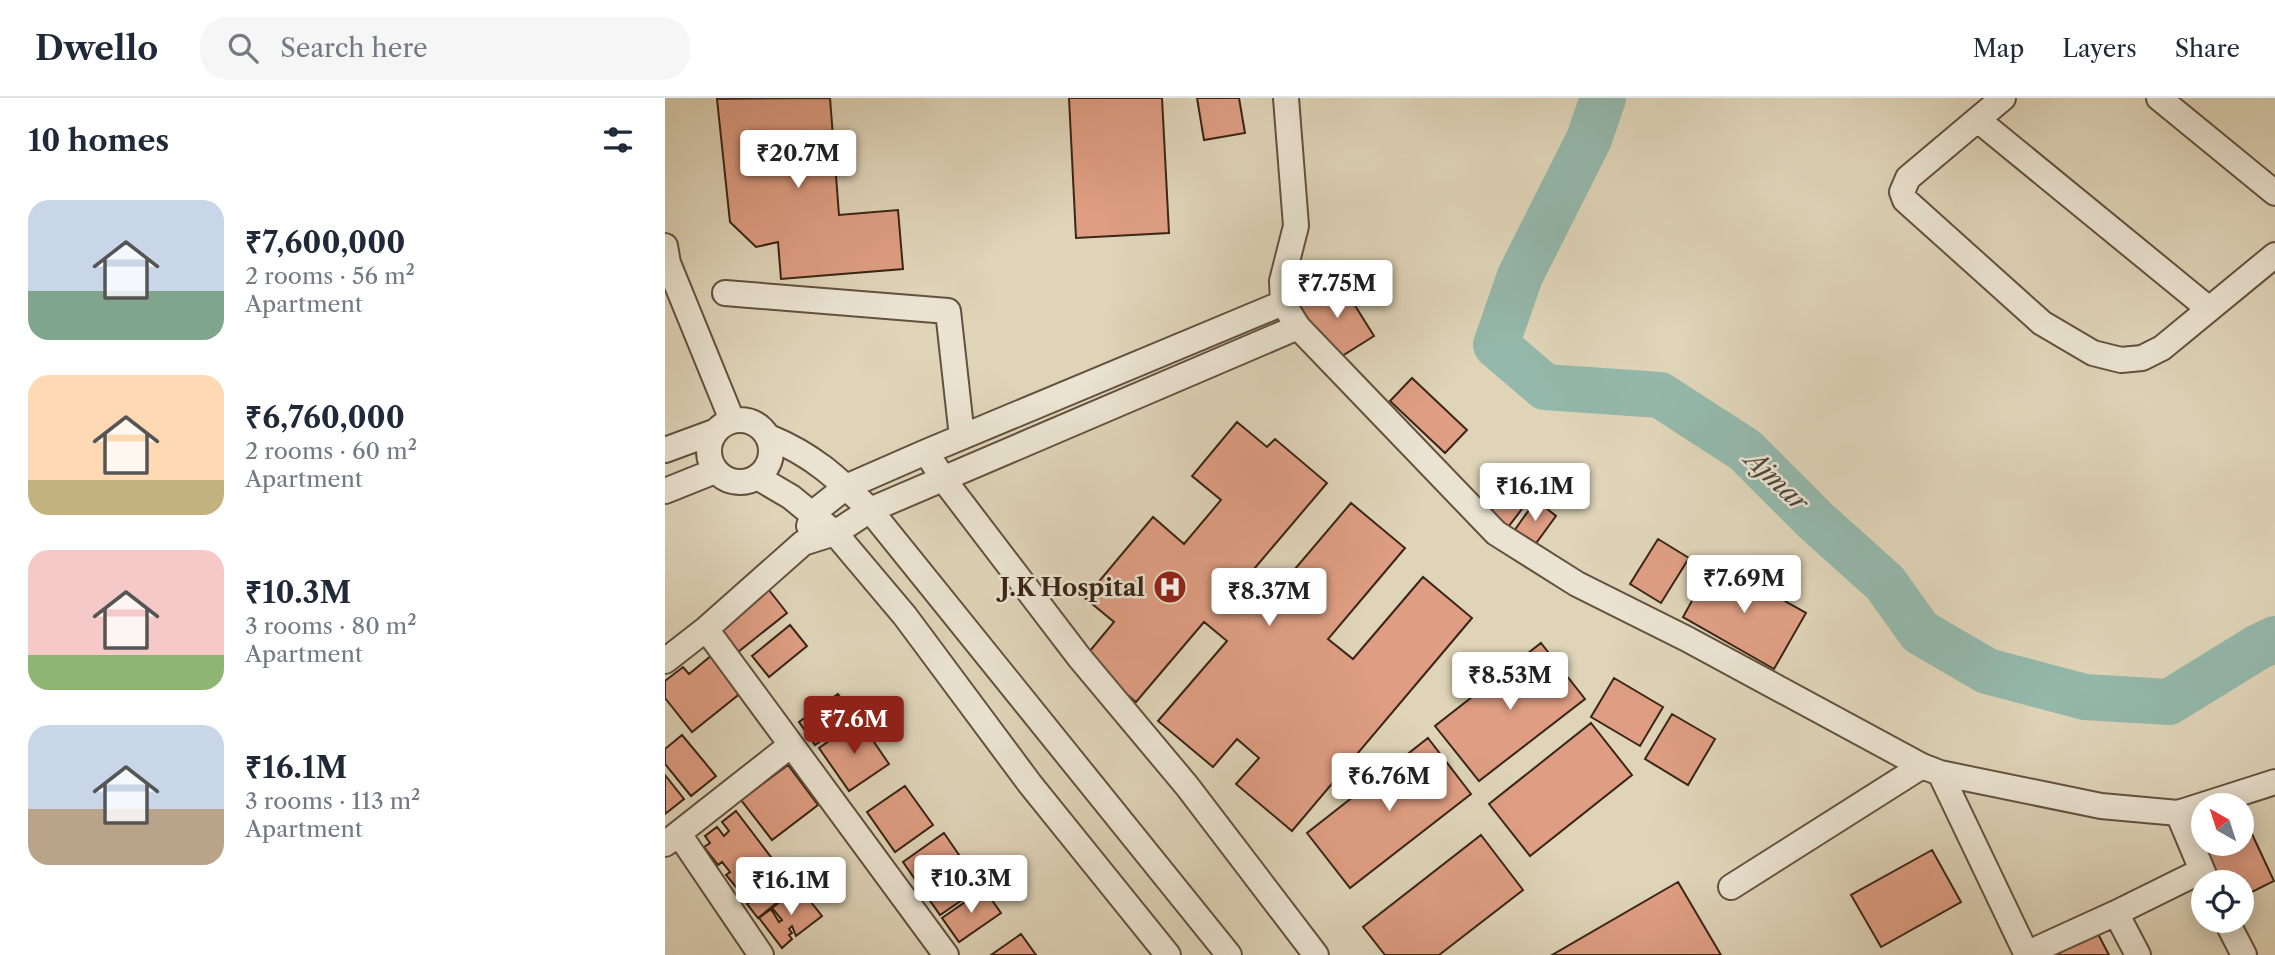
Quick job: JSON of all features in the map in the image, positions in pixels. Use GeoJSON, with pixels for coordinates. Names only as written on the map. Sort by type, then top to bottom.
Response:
{"type":"FeatureCollection","features":[{"type":"Feature","properties":{"kind":"street"},"geometry":{"type":"LineString","coordinates":[[1286,98],[1296,226],[1282,281],[1283,303],[1298,327],[1496,533],[1577,584],[1687,639],[1931,769],[2101,806],[2178,813],[2275,782]]}},
{"type":"Feature","properties":{"kind":"street"},"geometry":{"type":"LineString","coordinates":[[2003,98],[1908,178],[1902,192],[1911,208],[2042,323],[2093,353],[2121,359],[2142,358],[2162,348],[2275,255]]}},
{"type":"Feature","properties":{"kind":"street"},"geometry":{"type":"LineString","coordinates":[[2159,98],[2275,193]]}},
{"type":"Feature","properties":{"kind":"street"},"geometry":{"type":"LineString","coordinates":[[1978,120],[2209,309]]}},
{"type":"Feature","properties":{"kind":"street"},"geometry":{"type":"LineString","coordinates":[[665,246],[668,263],[723,426]]}},
{"type":"Feature","properties":{"kind":"street"},"geometry":{"type":"LineString","coordinates":[[725,293],[948,311],[962,437]]}},
{"type":"Feature","properties":{"kind":"street"},"geometry":{"type":"LineString","coordinates":[[803,543],[813,513],[846,487],[1283,303]]}},
{"type":"Feature","properties":{"kind":"street"},"geometry":{"type":"LineString","coordinates":[[665,661],[706,629],[803,543],[835,533],[870,510],[1298,327]]}},
{"type":"Feature","properties":{"kind":"street"},"geometry":{"type":"LineString","coordinates":[[665,450],[723,426],[753,422],[769,437],[793,447],[822,465],[870,510],[1229,955]]}},
{"type":"Feature","properties":{"kind":"street"},"geometry":{"type":"LineString","coordinates":[[723,426],[709,442],[708,452],[715,471],[732,482],[743,482],[757,477],[767,467],[771,458],[769,437]]}},
{"type":"Feature","properties":{"kind":"street"},"geometry":{"type":"LineString","coordinates":[[926,452],[944,480],[1079,657],[1187,786],[1316,955]]}},
{"type":"Feature","properties":{"kind":"street"},"geometry":{"type":"LineString","coordinates":[[665,491],[715,471]]}},
{"type":"Feature","properties":{"kind":"street"},"geometry":{"type":"LineString","coordinates":[[757,477],[773,484],[835,533],[905,616],[1030,784],[1168,955]]}},
{"type":"Feature","properties":{"kind":"street"},"geometry":{"type":"LineString","coordinates":[[706,629],[946,955]]}},
{"type":"Feature","properties":{"kind":"street"},"geometry":{"type":"LineString","coordinates":[[761,955],[672,839],[791,745]]}},
{"type":"Feature","properties":{"kind":"street"},"geometry":{"type":"LineString","coordinates":[[1731,887],[1931,769]]}},
{"type":"Feature","properties":{"kind":"street"},"geometry":{"type":"LineString","coordinates":[[1931,769],[2026,954],[2191,882]]}},
{"type":"Feature","properties":{"kind":"street"},"geometry":{"type":"LineString","coordinates":[[2178,813],[2201,870]]}},
{"type":"Feature","properties":{"kind":"street"},"geometry":{"type":"LineString","coordinates":[[2116,913],[2138,955]]}},
{"type":"Feature","properties":{"kind":"street"},"geometry":{"type":"LineString","coordinates":[[2233,933],[2244,955]]}},
{"type":"Feature","properties":{"kind":"building"},"geometry":{"type":"Polygon","coordinates":[[[830,98],[839,215],[898,210],[903,269],[781,279],[778,242],[756,247],[730,222],[717,99],[830,98]]]}},
{"type":"Feature","properties":{"kind":"building"},"geometry":{"type":"Polygon","coordinates":[[[1069,98],[1162,98],[1169,233],[1076,238],[1069,98]]]}},
{"type":"Feature","properties":{"kind":"building"},"geometry":{"type":"Polygon","coordinates":[[[1197,98],[1239,98],[1245,133],[1204,140],[1197,98]]]}},
{"type":"Feature","properties":{"kind":"building"},"geometry":{"type":"Polygon","coordinates":[[[1339,280],[1374,336],[1334,361],[1299,305],[1339,280]]]}},
{"type":"Feature","properties":{"kind":"building"},"geometry":{"type":"Polygon","coordinates":[[[1412,378],[1467,430],[1445,453],[1390,401],[1412,378]]]}},
{"type":"Feature","properties":{"kind":"building"},"geometry":{"type":"Polygon","coordinates":[[[1237,422],[1267,447],[1275,439],[1327,483],[1254,569],[1278,589],[1351,503],[1405,548],[1328,639],[1353,659],[1423,577],[1472,618],[1292,831],[1236,784],[1259,758],[1237,739],[1213,767],[1158,721],[1227,641],[1204,622],[1136,702],[1084,658],[1114,622],[1085,598],[1153,517],[1184,544],[1221,500],[1192,476],[1237,422]]]}},
{"type":"Feature","properties":{"kind":"building"},"geometry":{"type":"Polygon","coordinates":[[[1511,486],[1529,500],[1505,531],[1486,517],[1511,486]]]}},
{"type":"Feature","properties":{"kind":"building"},"geometry":{"type":"Polygon","coordinates":[[[1536,500],[1556,516],[1534,546],[1514,531],[1536,500]]]}},
{"type":"Feature","properties":{"kind":"building"},"geometry":{"type":"Polygon","coordinates":[[[1658,539],[1689,558],[1661,603],[1630,584],[1658,539]]]}},
{"type":"Feature","properties":{"kind":"building"},"geometry":{"type":"Polygon","coordinates":[[[1714,561],[1806,613],[1774,669],[1683,617],[1714,561]]]}},
{"type":"Feature","properties":{"kind":"building"},"geometry":{"type":"Polygon","coordinates":[[[765,585],[787,613],[738,652],[716,624],[765,585]]]}},
{"type":"Feature","properties":{"kind":"building"},"geometry":{"type":"Polygon","coordinates":[[[790,625],[807,646],[769,677],[752,656],[790,625]]]}},
{"type":"Feature","properties":{"kind":"building"},"geometry":{"type":"Polygon","coordinates":[[[1541,643],[1585,699],[1479,781],[1435,726],[1541,643]]]}},
{"type":"Feature","properties":{"kind":"building"},"geometry":{"type":"Polygon","coordinates":[[[712,655],[742,692],[692,732],[665,698],[665,681],[683,667],[689,674],[712,655]]]}},
{"type":"Feature","properties":{"kind":"building"},"geometry":{"type":"Polygon","coordinates":[[[1614,678],[1663,707],[1640,746],[1591,717],[1614,678]]]}},
{"type":"Feature","properties":{"kind":"building"},"geometry":{"type":"Polygon","coordinates":[[[838,694],[855,717],[815,745],[799,722],[838,694]]]}},
{"type":"Feature","properties":{"kind":"building"},"geometry":{"type":"Polygon","coordinates":[[[1672,714],[1715,739],[1688,785],[1645,759],[1672,714]]]}},
{"type":"Feature","properties":{"kind":"building"},"geometry":{"type":"Polygon","coordinates":[[[859,720],[889,764],[849,791],[819,748],[859,720]]]}},
{"type":"Feature","properties":{"kind":"building"},"geometry":{"type":"Polygon","coordinates":[[[1591,723],[1632,775],[1530,856],[1489,804],[1591,723]]]}},
{"type":"Feature","properties":{"kind":"building"},"geometry":{"type":"Polygon","coordinates":[[[682,735],[716,776],[691,796],[665,764],[665,749],[682,735]]]}},
{"type":"Feature","properties":{"kind":"building"},"geometry":{"type":"Polygon","coordinates":[[[1428,738],[1471,794],[1350,888],[1307,833],[1428,738]]]}},
{"type":"Feature","properties":{"kind":"building"},"geometry":{"type":"Polygon","coordinates":[[[788,765],[818,805],[772,840],[741,800],[788,765]]]}},
{"type":"Feature","properties":{"kind":"building"},"geometry":{"type":"Polygon","coordinates":[[[665,775],[684,799],[665,814],[665,775]]]}},
{"type":"Feature","properties":{"kind":"building"},"geometry":{"type":"Polygon","coordinates":[[[905,786],[933,825],[895,852],[867,812],[905,786]]]}},
{"type":"Feature","properties":{"kind":"building"},"geometry":{"type":"Polygon","coordinates":[[[736,811],[777,865],[741,893],[726,875],[730,872],[722,862],[718,865],[704,847],[710,843],[705,836],[717,827],[724,836],[729,831],[722,822],[736,811]]]}},
{"type":"Feature","properties":{"kind":"building"},"geometry":{"type":"Polygon","coordinates":[[[944,833],[981,887],[940,915],[903,862],[944,833]]]}},
{"type":"Feature","properties":{"kind":"building"},"geometry":{"type":"Polygon","coordinates":[[[1481,835],[1523,890],[1439,955],[1385,955],[1363,927],[1481,835]]]}},
{"type":"Feature","properties":{"kind":"building"},"geometry":{"type":"Polygon","coordinates":[[[2254,838],[2274,881],[2254,891],[2254,870],[2213,870],[2206,856],[2254,856],[2254,838]]]}},
{"type":"Feature","properties":{"kind":"building"},"geometry":{"type":"Polygon","coordinates":[[[1932,850],[1961,902],[1881,947],[1851,895],[1932,850]]]}},
{"type":"Feature","properties":{"kind":"building"},"geometry":{"type":"Polygon","coordinates":[[[777,867],[794,889],[758,918],[747,904],[751,901],[744,893],[777,867]]]}},
{"type":"Feature","properties":{"kind":"building"},"geometry":{"type":"Polygon","coordinates":[[[1678,882],[1721,955],[1552,955],[1678,882]]]}},
{"type":"Feature","properties":{"kind":"building"},"geometry":{"type":"Polygon","coordinates":[[[799,887],[822,916],[796,936],[792,926],[789,929],[792,933],[789,935],[792,939],[782,948],[759,918],[771,909],[779,922],[782,920],[772,908],[799,887]]]}},
{"type":"Feature","properties":{"kind":"building"},"geometry":{"type":"Polygon","coordinates":[[[984,889],[1001,913],[959,942],[942,918],[984,889]]]}},
{"type":"Feature","properties":{"kind":"building"},"geometry":{"type":"Polygon","coordinates":[[[2097,932],[2109,955],[2053,955],[2097,932]]]}},
{"type":"Feature","properties":{"kind":"building"},"geometry":{"type":"Polygon","coordinates":[[[1021,934],[1036,955],[991,955],[1021,934]]]}},
{"type":"Feature","properties":{"kind":"waterway","name":"Ajmar"},"geometry":{"type":"LineString","coordinates":[[1603,98],[1589,139],[1520,276],[1496,345],[1545,387],[1660,395],[1745,450],[1816,521],[1885,583],[1920,632],[1987,671],[2085,697],[2169,702],[2275,639]]}},
{"type":"Feature","properties":{"kind":"place","name":"J.K Hospital"},"geometry":{"type":"Point","coordinates":[1170,587]}}]}
